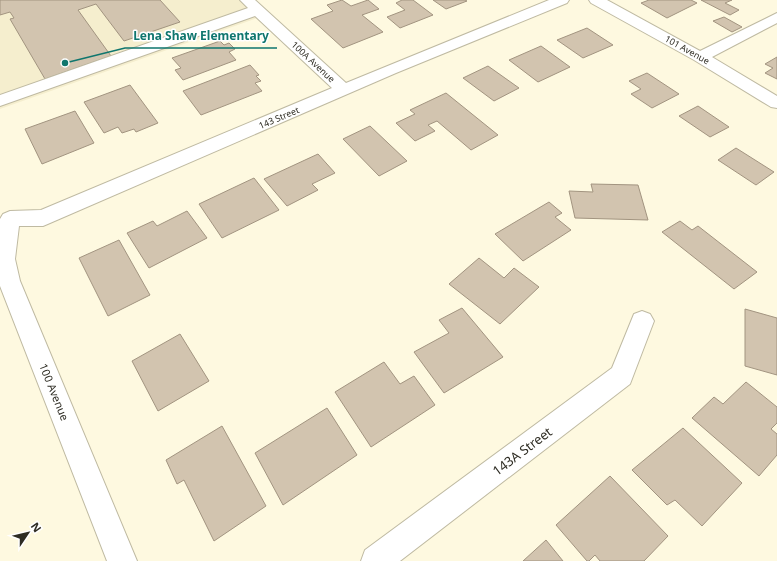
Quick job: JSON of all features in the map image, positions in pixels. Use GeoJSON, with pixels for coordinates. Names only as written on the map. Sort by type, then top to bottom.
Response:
{"type":"FeatureCollection","features":[{"type":"Feature","properties":{"kind":"street","name":"143 Street"},"geometry":{"type":"LineString","coordinates":[[5,213],[43,218],[344,90],[562,0]]}},
{"type":"Feature","properties":{"kind":"street","name":"101 Avenue"},"geometry":{"type":"LineString","coordinates":[[596,0],[700,57],[777,103]]}},
{"type":"Feature","properties":{"kind":"street","name":"100A Avenue"},"geometry":{"type":"LineString","coordinates":[[252,5],[344,90]]}},
{"type":"Feature","properties":{"kind":"street"},"geometry":{"type":"LineString","coordinates":[[0,101],[252,5]]}},
{"type":"Feature","properties":{"kind":"street"},"geometry":{"type":"LineString","coordinates":[[700,57],[777,17]]}},
{"type":"Feature","properties":{"kind":"street","name":"100 Avenue"},"geometry":{"type":"LineString","coordinates":[[5,213],[4,259],[9,281],[122,561]]}},
{"type":"Feature","properties":{"kind":"street","name":"143A Street"},"geometry":{"type":"LineString","coordinates":[[376,561],[621,376],[642,321]]}},
{"type":"Feature","properties":{"kind":"shaded area"},"geometry":{"type":"Polygon","coordinates":[[[0,0],[241,0],[260,17],[0,109],[0,0]]]}},
{"type":"Feature","properties":{"kind":"building"},"geometry":{"type":"Polygon","coordinates":[[[0,0],[160,0],[180,22],[124,41],[96,4],[78,10],[111,56],[45,79],[10,19],[14,18],[10,12],[0,15],[0,0]]]}},
{"type":"Feature","properties":{"kind":"building"},"geometry":{"type":"Polygon","coordinates":[[[342,0],[351,6],[368,0],[379,9],[362,15],[383,32],[343,48],[311,19],[333,11],[327,5],[342,0]]]}},
{"type":"Feature","properties":{"kind":"building"},"geometry":{"type":"Polygon","coordinates":[[[402,0],[413,0],[433,15],[400,28],[387,17],[405,10],[396,3],[402,0]]]}},
{"type":"Feature","properties":{"kind":"building"},"geometry":{"type":"Polygon","coordinates":[[[433,0],[465,0],[467,1],[446,9],[433,0]]]}},
{"type":"Feature","properties":{"kind":"building"},"geometry":{"type":"Polygon","coordinates":[[[649,0],[691,0],[697,3],[667,18],[641,3],[649,0]]]}},
{"type":"Feature","properties":{"kind":"building"},"geometry":{"type":"Polygon","coordinates":[[[701,0],[732,0],[725,3],[739,10],[730,15],[701,0]]]}},
{"type":"Feature","properties":{"kind":"building"},"geometry":{"type":"Polygon","coordinates":[[[724,17],[742,27],[732,32],[713,21],[724,17]]]}},
{"type":"Feature","properties":{"kind":"building"},"geometry":{"type":"Polygon","coordinates":[[[587,28],[613,45],[583,58],[557,40],[587,28]]]}},
{"type":"Feature","properties":{"kind":"building"},"geometry":{"type":"Polygon","coordinates":[[[220,41],[224,45],[229,43],[235,49],[229,52],[236,60],[183,80],[175,70],[181,68],[172,58],[220,41]]]}},
{"type":"Feature","properties":{"kind":"building"},"geometry":{"type":"Polygon","coordinates":[[[541,46],[570,67],[538,82],[509,60],[541,46]]]}},
{"type":"Feature","properties":{"kind":"building"},"geometry":{"type":"Polygon","coordinates":[[[777,57],[777,79],[765,73],[773,68],[765,64],[777,57]]]}},
{"type":"Feature","properties":{"kind":"building"},"geometry":{"type":"Polygon","coordinates":[[[250,65],[259,75],[256,76],[261,81],[255,83],[262,91],[201,115],[183,91],[250,65]]]}},
{"type":"Feature","properties":{"kind":"building"},"geometry":{"type":"Polygon","coordinates":[[[488,66],[519,88],[494,101],[463,78],[488,66]]]}},
{"type":"Feature","properties":{"kind":"building"},"geometry":{"type":"Polygon","coordinates":[[[647,73],[679,94],[652,108],[631,94],[641,89],[629,81],[647,73]]]}},
{"type":"Feature","properties":{"kind":"building"},"geometry":{"type":"Polygon","coordinates":[[[130,85],[158,123],[136,132],[134,129],[122,133],[118,127],[104,133],[84,102],[130,85]]]}},
{"type":"Feature","properties":{"kind":"building"},"geometry":{"type":"Polygon","coordinates":[[[446,93],[498,135],[471,150],[437,121],[428,125],[435,131],[415,141],[396,123],[415,114],[410,110],[446,93]]]}},
{"type":"Feature","properties":{"kind":"building"},"geometry":{"type":"Polygon","coordinates":[[[698,106],[729,127],[710,137],[679,116],[698,106]]]}},
{"type":"Feature","properties":{"kind":"building"},"geometry":{"type":"Polygon","coordinates":[[[75,111],[94,143],[42,164],[25,129],[75,111]]]}},
{"type":"Feature","properties":{"kind":"building"},"geometry":{"type":"Polygon","coordinates":[[[370,126],[407,161],[379,176],[343,139],[370,126]]]}},
{"type":"Feature","properties":{"kind":"building"},"geometry":{"type":"Polygon","coordinates":[[[736,148],[774,172],[756,185],[718,160],[736,148]]]}},
{"type":"Feature","properties":{"kind":"building"},"geometry":{"type":"Polygon","coordinates":[[[318,154],[335,173],[312,184],[318,190],[287,206],[264,179],[318,154]]]}},
{"type":"Feature","properties":{"kind":"building"},"geometry":{"type":"Polygon","coordinates":[[[254,178],[279,210],[222,238],[199,204],[254,178]]]}},
{"type":"Feature","properties":{"kind":"building"},"geometry":{"type":"Polygon","coordinates":[[[591,184],[638,185],[648,220],[575,218],[569,191],[593,192],[591,184]]]}},
{"type":"Feature","properties":{"kind":"building"},"geometry":{"type":"Polygon","coordinates":[[[549,202],[562,213],[555,217],[571,230],[523,261],[495,234],[549,202]]]}},
{"type":"Feature","properties":{"kind":"building"},"geometry":{"type":"Polygon","coordinates":[[[187,211],[207,238],[149,268],[127,233],[153,221],[157,226],[187,211]]]}},
{"type":"Feature","properties":{"kind":"building"},"geometry":{"type":"Polygon","coordinates":[[[680,221],[692,230],[698,226],[757,272],[734,289],[662,232],[680,221]]]}},
{"type":"Feature","properties":{"kind":"building"},"geometry":{"type":"Polygon","coordinates":[[[119,240],[150,295],[108,316],[79,258],[119,240]]]}},
{"type":"Feature","properties":{"kind":"building"},"geometry":{"type":"Polygon","coordinates":[[[479,258],[504,278],[514,268],[539,287],[500,324],[449,284],[479,258]]]}},
{"type":"Feature","properties":{"kind":"building"},"geometry":{"type":"Polygon","coordinates":[[[462,308],[503,357],[444,393],[414,352],[449,333],[439,320],[462,308]]]}},
{"type":"Feature","properties":{"kind":"building"},"geometry":{"type":"Polygon","coordinates":[[[745,309],[777,318],[777,375],[745,366],[745,309]]]}},
{"type":"Feature","properties":{"kind":"building"},"geometry":{"type":"Polygon","coordinates":[[[180,334],[209,381],[158,411],[132,361],[180,334]]]}},
{"type":"Feature","properties":{"kind":"building"},"geometry":{"type":"Polygon","coordinates":[[[384,362],[400,384],[414,376],[435,405],[371,447],[335,392],[384,362]]]}},
{"type":"Feature","properties":{"kind":"building"},"geometry":{"type":"Polygon","coordinates":[[[746,382],[777,407],[777,423],[771,429],[777,434],[777,455],[759,476],[692,418],[714,397],[723,404],[746,382]]]}},
{"type":"Feature","properties":{"kind":"building"},"geometry":{"type":"Polygon","coordinates":[[[327,408],[357,455],[283,505],[255,453],[327,408]]]}},
{"type":"Feature","properties":{"kind":"building"},"geometry":{"type":"Polygon","coordinates":[[[222,426],[266,506],[214,541],[184,480],[177,484],[166,460],[222,426]]]}},
{"type":"Feature","properties":{"kind":"building"},"geometry":{"type":"Polygon","coordinates":[[[683,428],[742,483],[702,526],[675,500],[667,505],[632,470],[683,428]]]}},
{"type":"Feature","properties":{"kind":"building"},"geometry":{"type":"Polygon","coordinates":[[[610,476],[668,536],[644,561],[600,561],[595,555],[587,561],[556,525],[610,476]]]}},
{"type":"Feature","properties":{"kind":"building"},"geometry":{"type":"Polygon","coordinates":[[[546,540],[563,561],[523,561],[546,540]]]}},
{"type":"Feature","properties":{"kind":"place","name":"Lena Shaw Elementary"},"geometry":{"type":"Point","coordinates":[65,63]}}]}
